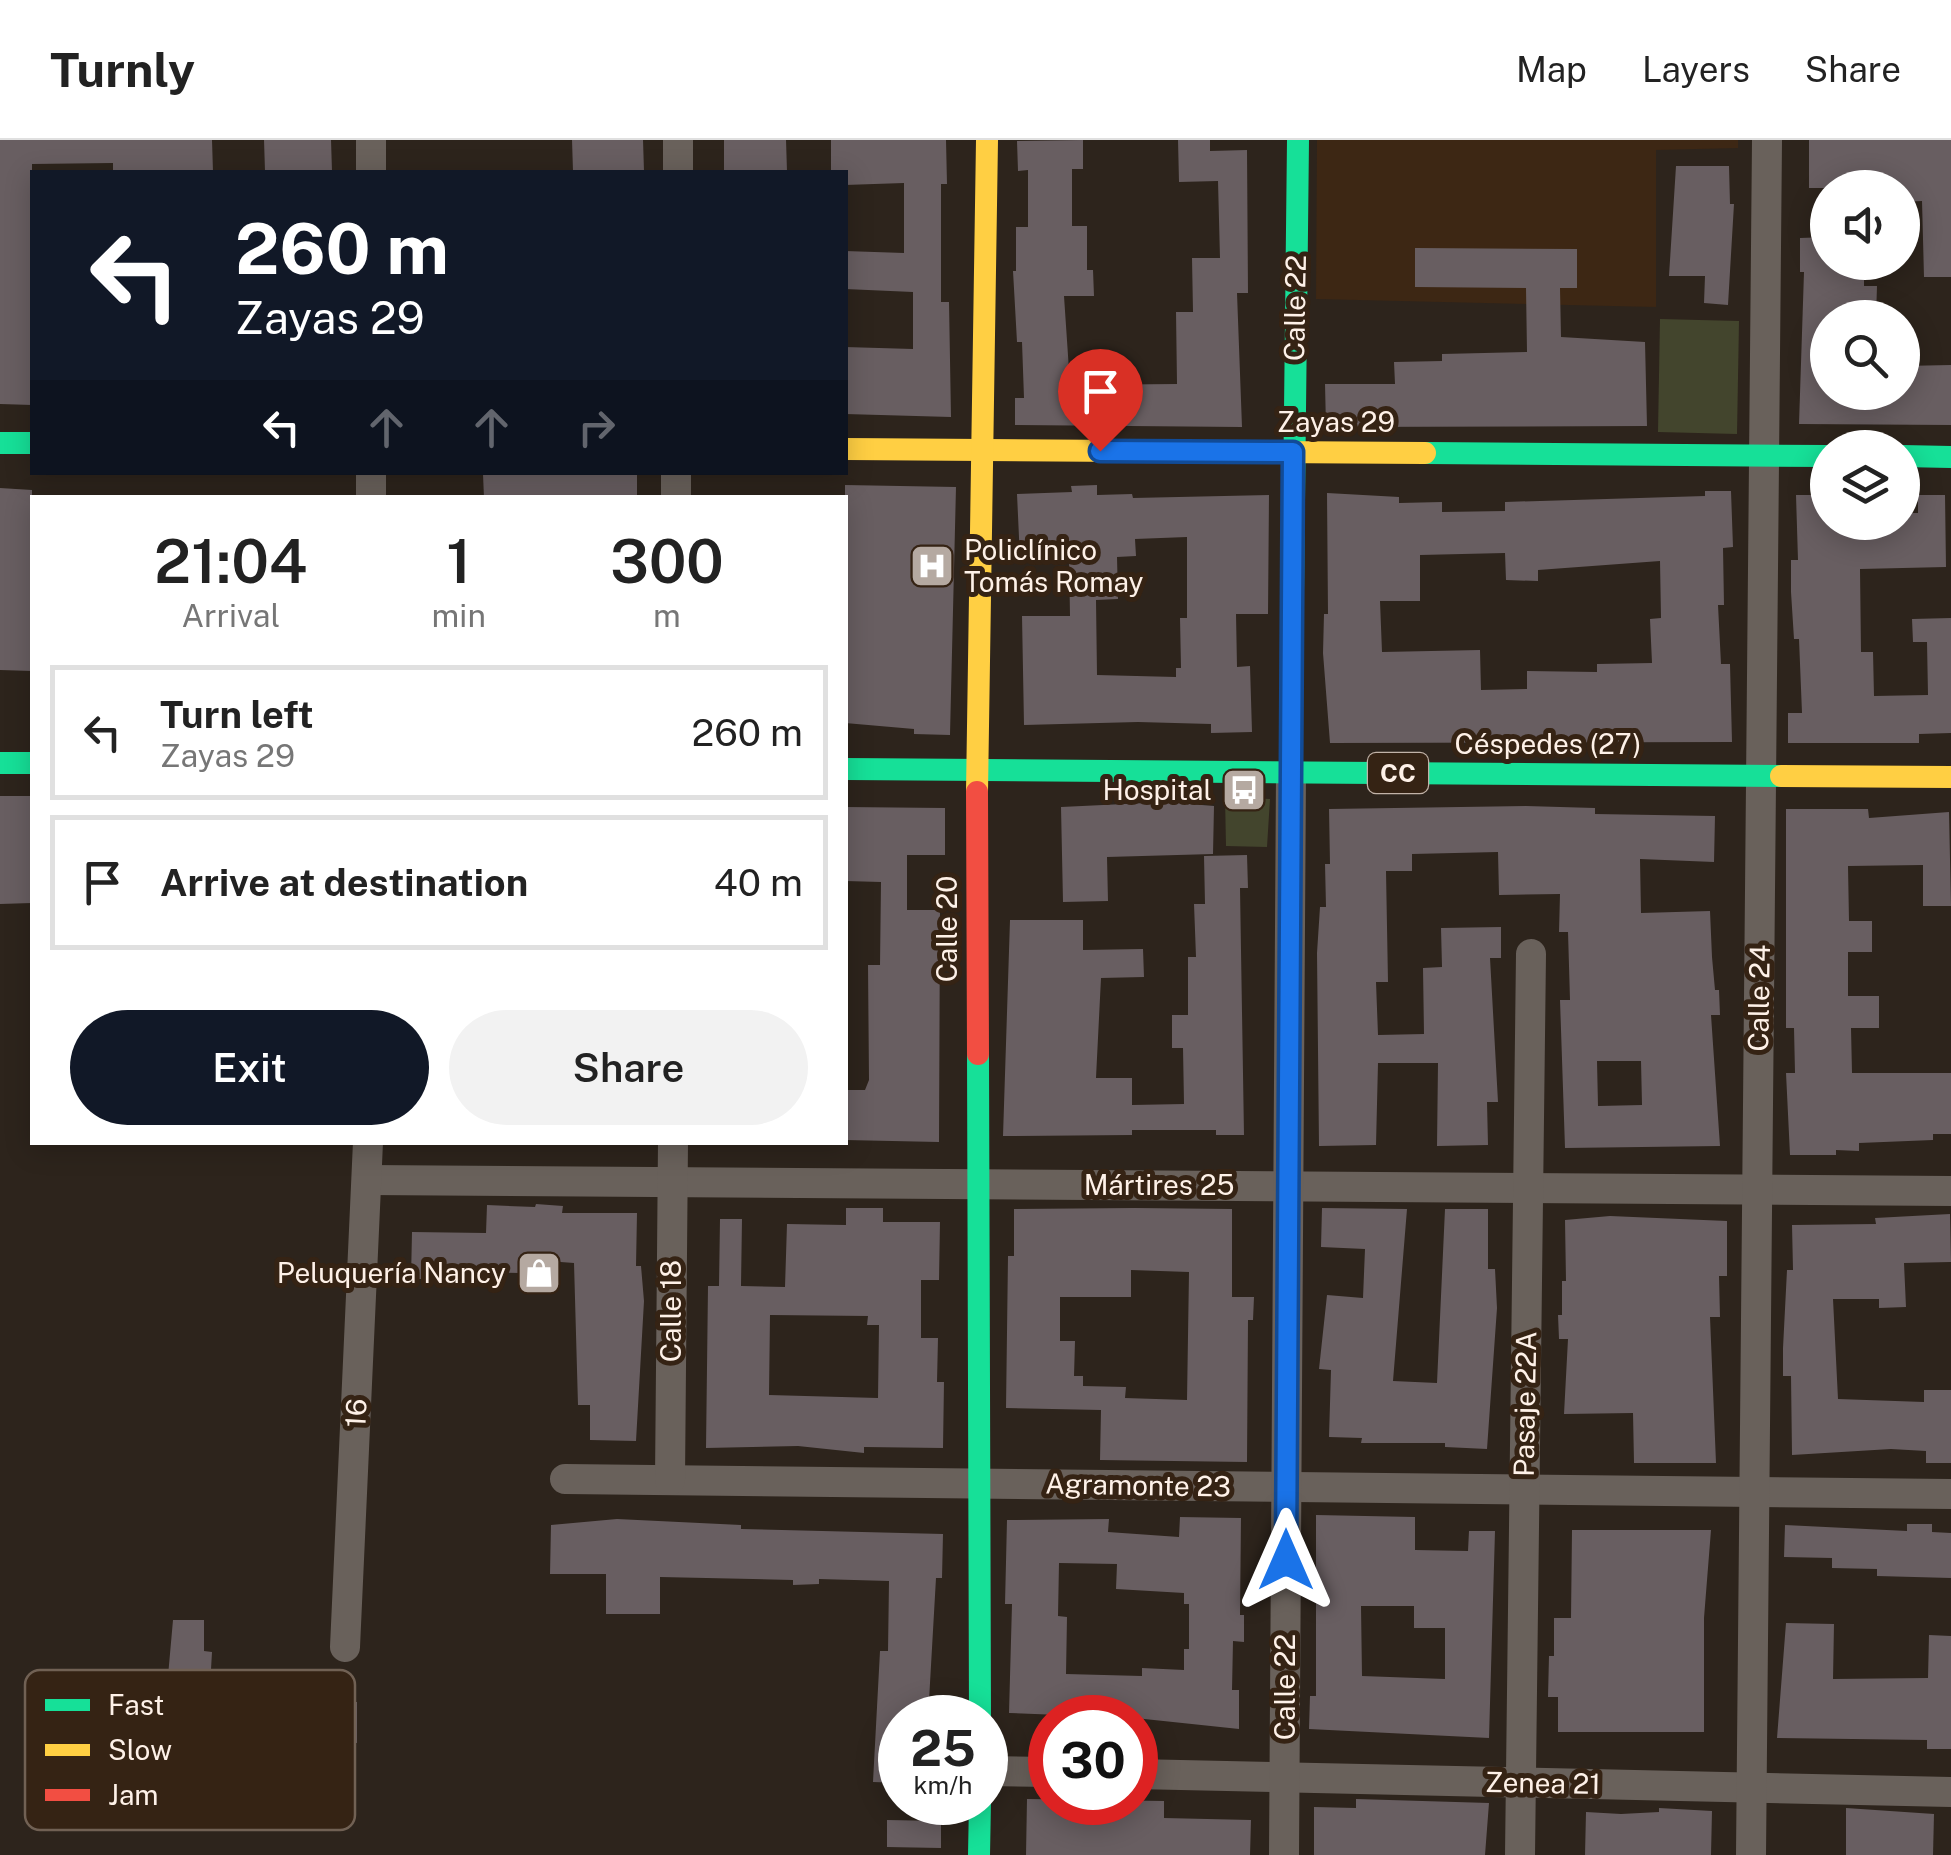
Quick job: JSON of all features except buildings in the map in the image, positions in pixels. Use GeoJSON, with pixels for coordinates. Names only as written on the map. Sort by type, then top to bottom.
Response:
{"type":"FeatureCollection","features":[{"type":"Feature","properties":{"kind":"street"},"geometry":{"type":"LineString","coordinates":[[371,140],[371,170]]}},
{"type":"Feature","properties":{"kind":"street"},"geometry":{"type":"LineString","coordinates":[[678,140],[678,170]]}},
{"type":"Feature","properties":{"kind":"street","name":"Calle 20"},"geometry":{"type":"LineString","coordinates":[[980,1695],[977,770],[987,140]]}},
{"type":"Feature","properties":{"kind":"street","name":"Calle 22"},"geometry":{"type":"LineString","coordinates":[[1284,1855],[1298,140]]}},
{"type":"Feature","properties":{"kind":"street","name":"Calle 24"},"geometry":{"type":"LineString","coordinates":[[1751,1855],[1767,140]]}},
{"type":"Feature","properties":{"kind":"street"},"geometry":{"type":"LineString","coordinates":[[0,443],[30,443]]}},
{"type":"Feature","properties":{"kind":"street","name":"Zayas 29"},"geometry":{"type":"LineString","coordinates":[[848,449],[1810,456]]}},
{"type":"Feature","properties":{"kind":"street"},"geometry":{"type":"LineString","coordinates":[[1920,456],[1951,457]]}},
{"type":"Feature","properties":{"kind":"street"},"geometry":{"type":"LineString","coordinates":[[0,763],[30,764]]}},
{"type":"Feature","properties":{"kind":"street","name":"Céspedes (27)"},"geometry":{"type":"LineString","coordinates":[[848,768],[1951,777]]}},
{"type":"Feature","properties":{"kind":"street","name":"Pasaje 22A"},"geometry":{"type":"LineString","coordinates":[[1520,1855],[1532,954]]}},
{"type":"Feature","properties":{"kind":"street","name":"16"},"geometry":{"type":"LineString","coordinates":[[345,1647],[368,1145]]}},
{"type":"Feature","properties":{"kind":"street","name":"Calle 18"},"geometry":{"type":"LineString","coordinates":[[670,1480],[672,1145]]}},
{"type":"Feature","properties":{"kind":"street","name":"Mártires 25"},"geometry":{"type":"LineString","coordinates":[[368,1180],[1951,1191]]}},
{"type":"Feature","properties":{"kind":"street","name":"Agramonte 23"},"geometry":{"type":"LineString","coordinates":[[565,1479],[1951,1494]]}},
{"type":"Feature","properties":{"kind":"street","name":"Zenea 21"},"geometry":{"type":"LineString","coordinates":[[1158,1775],[1951,1792]]}},
{"type":"Feature","properties":{"kind":"street"},"geometry":{"type":"LineString","coordinates":[[979,1855],[980,1825]]}},
{"type":"Feature","properties":{"kind":"shaded area"},"geometry":{"type":"Polygon","coordinates":[[[1317,140],[1738,140],[1738,148],[1656,150],[1656,307],[1316,299],[1317,140]]]}},
{"type":"Feature","properties":{"kind":"green space"},"geometry":{"type":"Polygon","coordinates":[[[1660,319],[1739,321],[1737,434],[1658,432],[1660,319]]]}},
{"type":"Feature","properties":{"kind":"green space"},"geometry":{"type":"Polygon","coordinates":[[[1225,797],[1270,799],[1267,847],[1226,846],[1225,797]]]}},
{"type":"Feature","properties":{"kind":"traffic: fast"},"geometry":{"type":"LineString","coordinates":[[1291,772],[1298,140]]}},
{"type":"Feature","properties":{"kind":"traffic: fast"},"geometry":{"type":"LineString","coordinates":[[0,443],[30,443]]}},
{"type":"Feature","properties":{"kind":"traffic: fast"},"geometry":{"type":"LineString","coordinates":[[1425,453],[1810,456]]}},
{"type":"Feature","properties":{"kind":"traffic: fast"},"geometry":{"type":"LineString","coordinates":[[1920,456],[1951,457]]}},
{"type":"Feature","properties":{"kind":"traffic: fast"},"geometry":{"type":"LineString","coordinates":[[0,763],[30,763]]}},
{"type":"Feature","properties":{"kind":"traffic: fast"},"geometry":{"type":"LineString","coordinates":[[848,769],[1781,776]]}},
{"type":"Feature","properties":{"kind":"traffic: fast"},"geometry":{"type":"LineString","coordinates":[[978,1054],[980,1695]]}},
{"type":"Feature","properties":{"kind":"traffic: fast"},"geometry":{"type":"LineString","coordinates":[[979,1855],[980,1825]]}},
{"type":"Feature","properties":{"kind":"traffic: slow"},"geometry":{"type":"LineString","coordinates":[[977,792],[987,140]]}},
{"type":"Feature","properties":{"kind":"traffic: slow"},"geometry":{"type":"LineString","coordinates":[[848,449],[1425,453]]}},
{"type":"Feature","properties":{"kind":"traffic: slow"},"geometry":{"type":"LineString","coordinates":[[1781,776],[1951,777]]}},
{"type":"Feature","properties":{"kind":"traffic: jam"},"geometry":{"type":"LineString","coordinates":[[977,792],[978,1054]]}},
{"type":"Feature","properties":{"kind":"place","name":"Policlínico Tomás Romay"},"geometry":{"type":"Point","coordinates":[932,566]}},
{"type":"Feature","properties":{"kind":"place","name":"Hospital"},"geometry":{"type":"Point","coordinates":[1244,790]}},
{"type":"Feature","properties":{"kind":"place","name":"Peluquería Nancy"},"geometry":{"type":"Point","coordinates":[539,1273]}},
{"type":"Feature","properties":{"kind":"route"},"geometry":{"type":"LineString","coordinates":[[1100,451],[1293,452],[1286,1560]]}}]}
